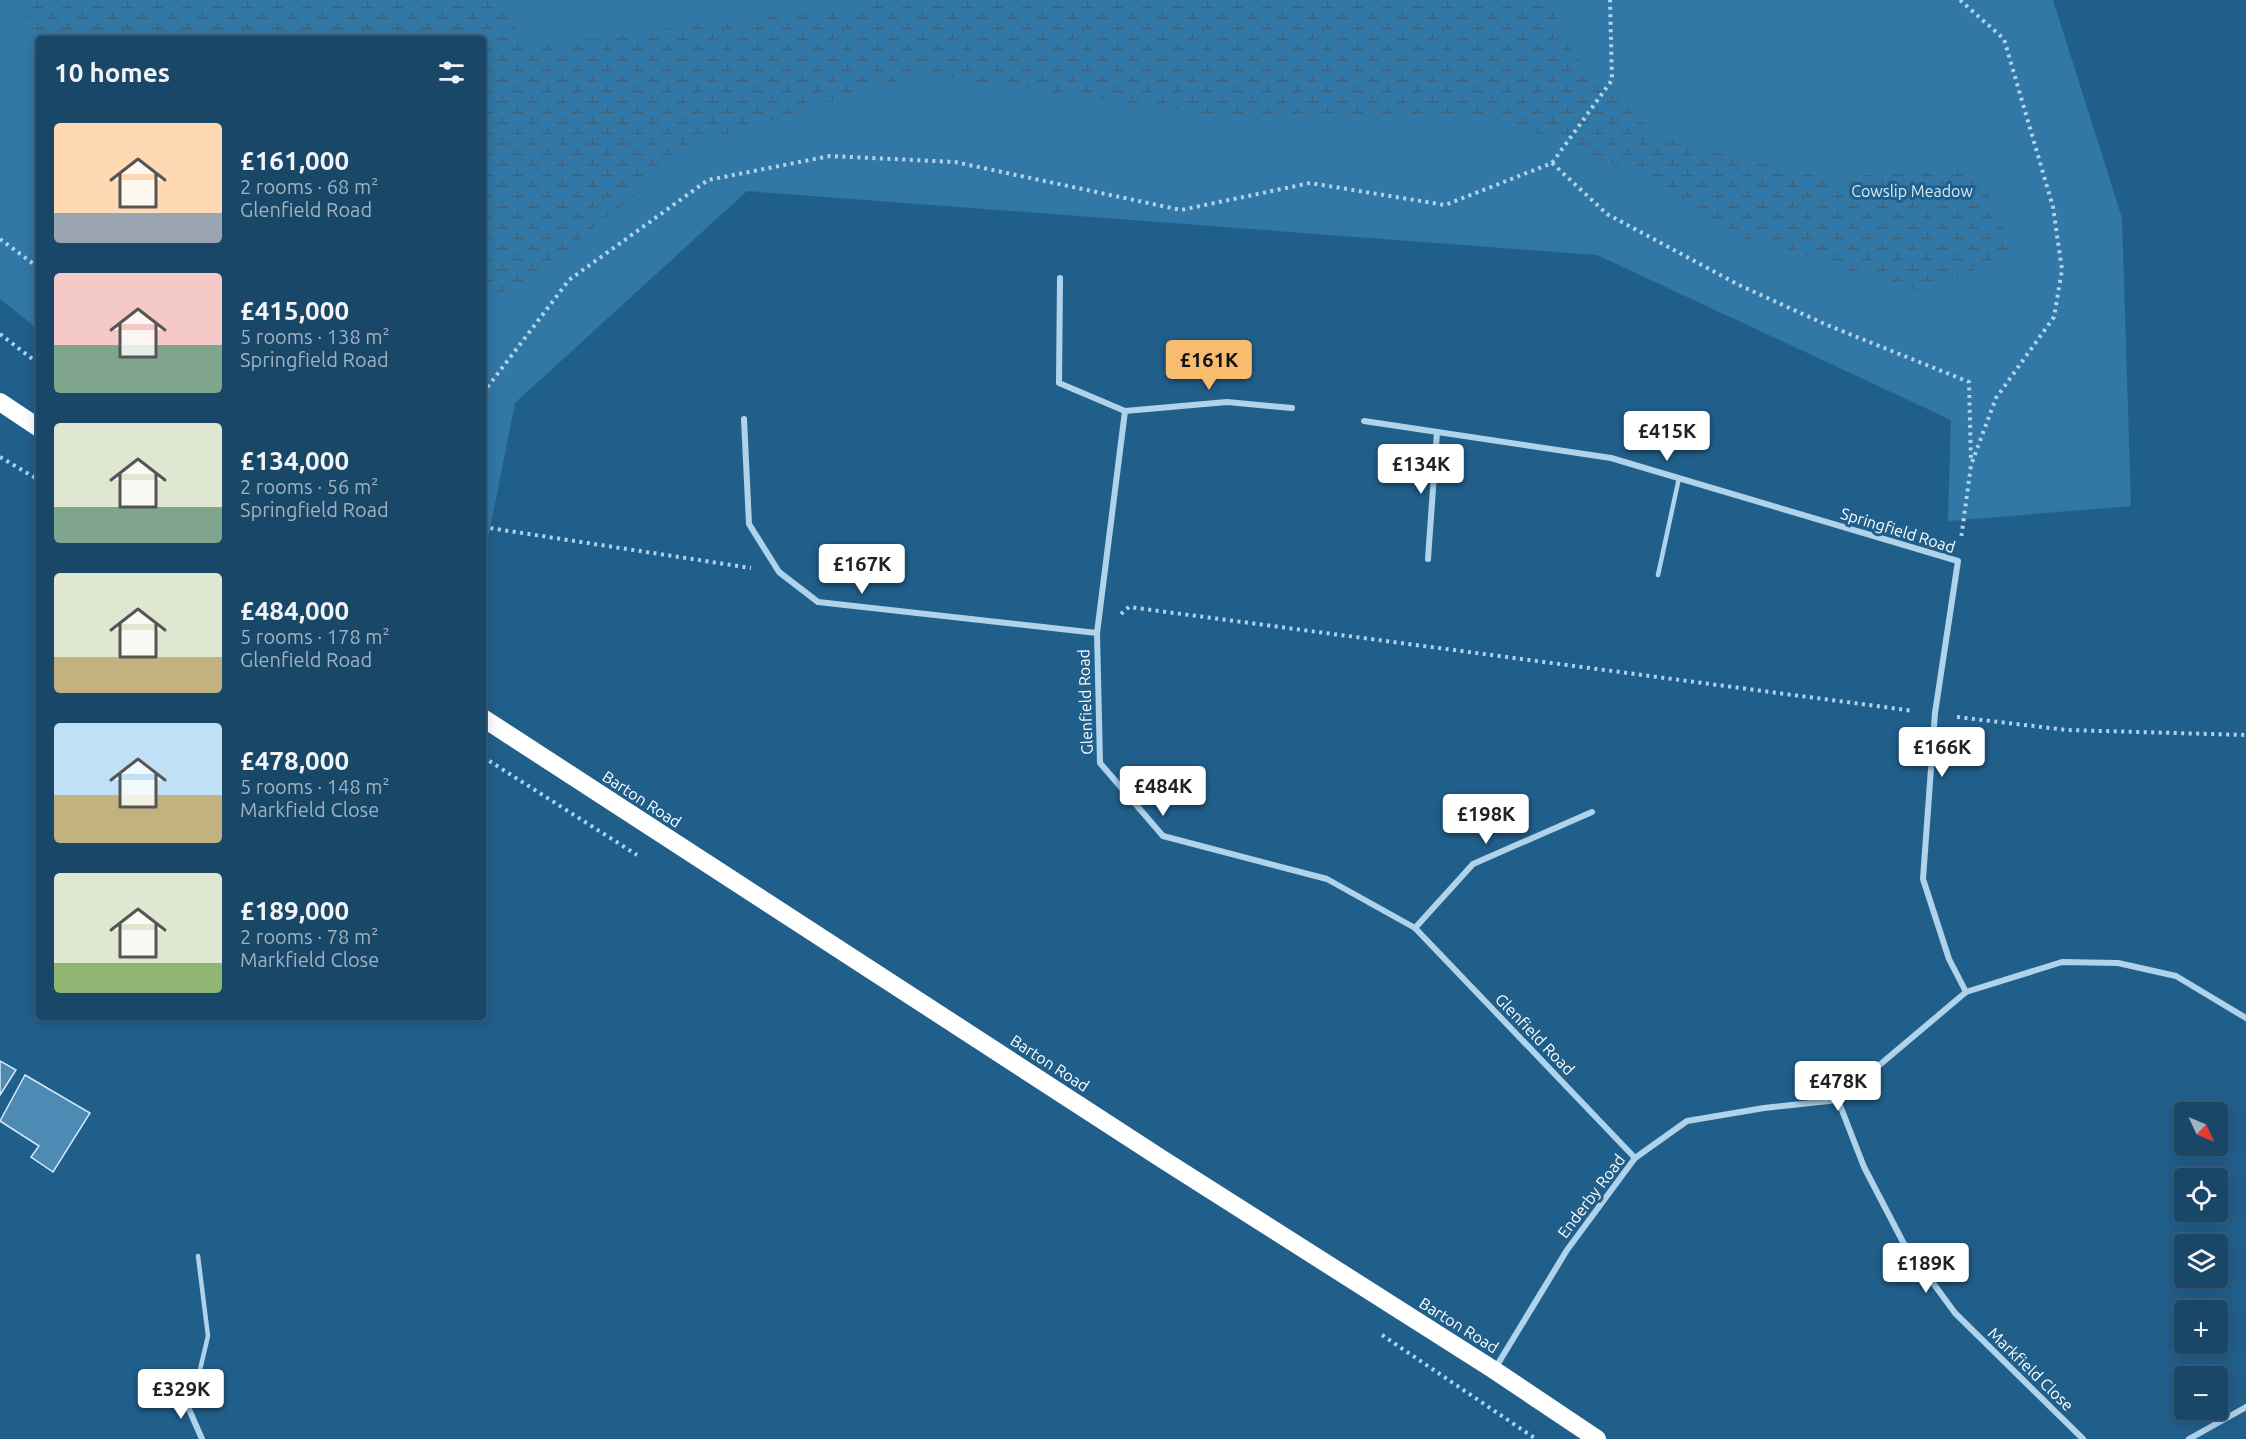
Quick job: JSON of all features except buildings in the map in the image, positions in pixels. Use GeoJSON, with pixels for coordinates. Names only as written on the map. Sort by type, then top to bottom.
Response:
{"type":"FeatureCollection","features":[{"type":"Feature","properties":{"kind":"highway"},"geometry":{"type":"LineString","coordinates":[[0,402],[36,426]]}},
{"type":"Feature","properties":{"kind":"highway","name":"Barton Road"},"geometry":{"type":"LineString","coordinates":[[486,720],[1162,1159],[1494,1370],[1597,1439]]}},
{"type":"Feature","properties":{"kind":"street"},"geometry":{"type":"LineString","coordinates":[[1060,278],[1059,383],[1125,411],[1227,402],[1292,408]]}},
{"type":"Feature","properties":{"kind":"street","name":"Glenfield Road"},"geometry":{"type":"LineString","coordinates":[[1125,411],[1097,633],[1100,763],[1163,836],[1327,879],[1415,928],[1635,1158]]}},
{"type":"Feature","properties":{"kind":"street","name":"Glenfield Road"},"geometry":{"type":"LineString","coordinates":[[744,419],[749,524],[779,572],[818,602],[1097,633]]}},
{"type":"Feature","properties":{"kind":"street","name":"Springfield Road"},"geometry":{"type":"LineString","coordinates":[[1364,421],[1611,458],[1958,561],[1935,713],[1923,879],[1949,959],[1966,992]]}},
{"type":"Feature","properties":{"kind":"street"},"geometry":{"type":"LineString","coordinates":[[1428,559],[1437,432]]}},
{"type":"Feature","properties":{"kind":"street"},"geometry":{"type":"LineString","coordinates":[[1415,928],[1473,864],[1592,812]]}},
{"type":"Feature","properties":{"kind":"street"},"geometry":{"type":"LineString","coordinates":[[1838,1100],[1966,992],[2062,962],[2118,963],[2176,976],[2246,1018]]}},
{"type":"Feature","properties":{"kind":"street","name":"Enderby Road"},"geometry":{"type":"LineString","coordinates":[[1494,1370],[1567,1250],[1635,1158],[1687,1121],[1764,1108],[1838,1100]]}},
{"type":"Feature","properties":{"kind":"street","name":"Markfield Close"},"geometry":{"type":"LineString","coordinates":[[1838,1100],[1864,1167],[1903,1242],[1954,1313],[2083,1439]]}},
{"type":"Feature","properties":{"kind":"street"},"geometry":{"type":"LineString","coordinates":[[181,1391],[202,1439]]}},
{"type":"Feature","properties":{"kind":"street"},"geometry":{"type":"LineString","coordinates":[[2189,1439],[2246,1407]]}},
{"type":"Feature","properties":{"kind":"lane"},"geometry":{"type":"LineString","coordinates":[[1658,575],[1679,478]]}},
{"type":"Feature","properties":{"kind":"lane"},"geometry":{"type":"LineString","coordinates":[[181,1391],[199,1374],[208,1336],[198,1256]]}},
{"type":"Feature","properties":{"kind":"path"},"geometry":{"type":"LineString","coordinates":[[486,389],[569,280],[708,180],[830,156],[955,162],[1181,210],[1310,183],[1445,205],[1552,163],[1612,80],[1610,0]]}},
{"type":"Feature","properties":{"kind":"path"},"geometry":{"type":"LineString","coordinates":[[1960,0],[2004,39],[2053,207],[2062,270],[2054,317],[1996,398],[1971,465]]}},
{"type":"Feature","properties":{"kind":"path"},"geometry":{"type":"LineString","coordinates":[[1552,163],[1607,214],[1739,285],[1827,325],[1969,382],[1971,465],[1958,561]]}},
{"type":"Feature","properties":{"kind":"path"},"geometry":{"type":"LineString","coordinates":[[0,239],[36,266]]}},
{"type":"Feature","properties":{"kind":"path"},"geometry":{"type":"LineString","coordinates":[[0,334],[36,362]]}},
{"type":"Feature","properties":{"kind":"path"},"geometry":{"type":"LineString","coordinates":[[0,457],[36,478]]}},
{"type":"Feature","properties":{"kind":"path"},"geometry":{"type":"LineString","coordinates":[[486,527],[779,572]]}},
{"type":"Feature","properties":{"kind":"path"},"geometry":{"type":"LineString","coordinates":[[1097,633],[1129,608],[2067,730],[2246,735]]}},
{"type":"Feature","properties":{"kind":"green space","name":"Cowslip Meadow"},"geometry":{"type":"Polygon","coordinates":[[[0,0],[2053,0],[2122,218],[2131,506],[1948,521],[1951,420],[1597,255],[747,191],[515,403],[486,549],[486,36],[36,36],[36,328],[0,299],[0,0]]]}},
{"type":"Feature","properties":{"kind":"green space"},"geometry":{"type":"Polygon","coordinates":[[[18,0],[500,0],[529,47],[743,18],[863,7],[869,0],[1550,0],[1571,50],[1656,135],[1822,177],[1977,169],[2013,250],[1927,294],[1734,236],[1628,171],[1499,118],[1228,117],[920,74],[702,142],[520,287],[486,297],[486,36],[36,36],[36,49],[18,0]]]}}]}
